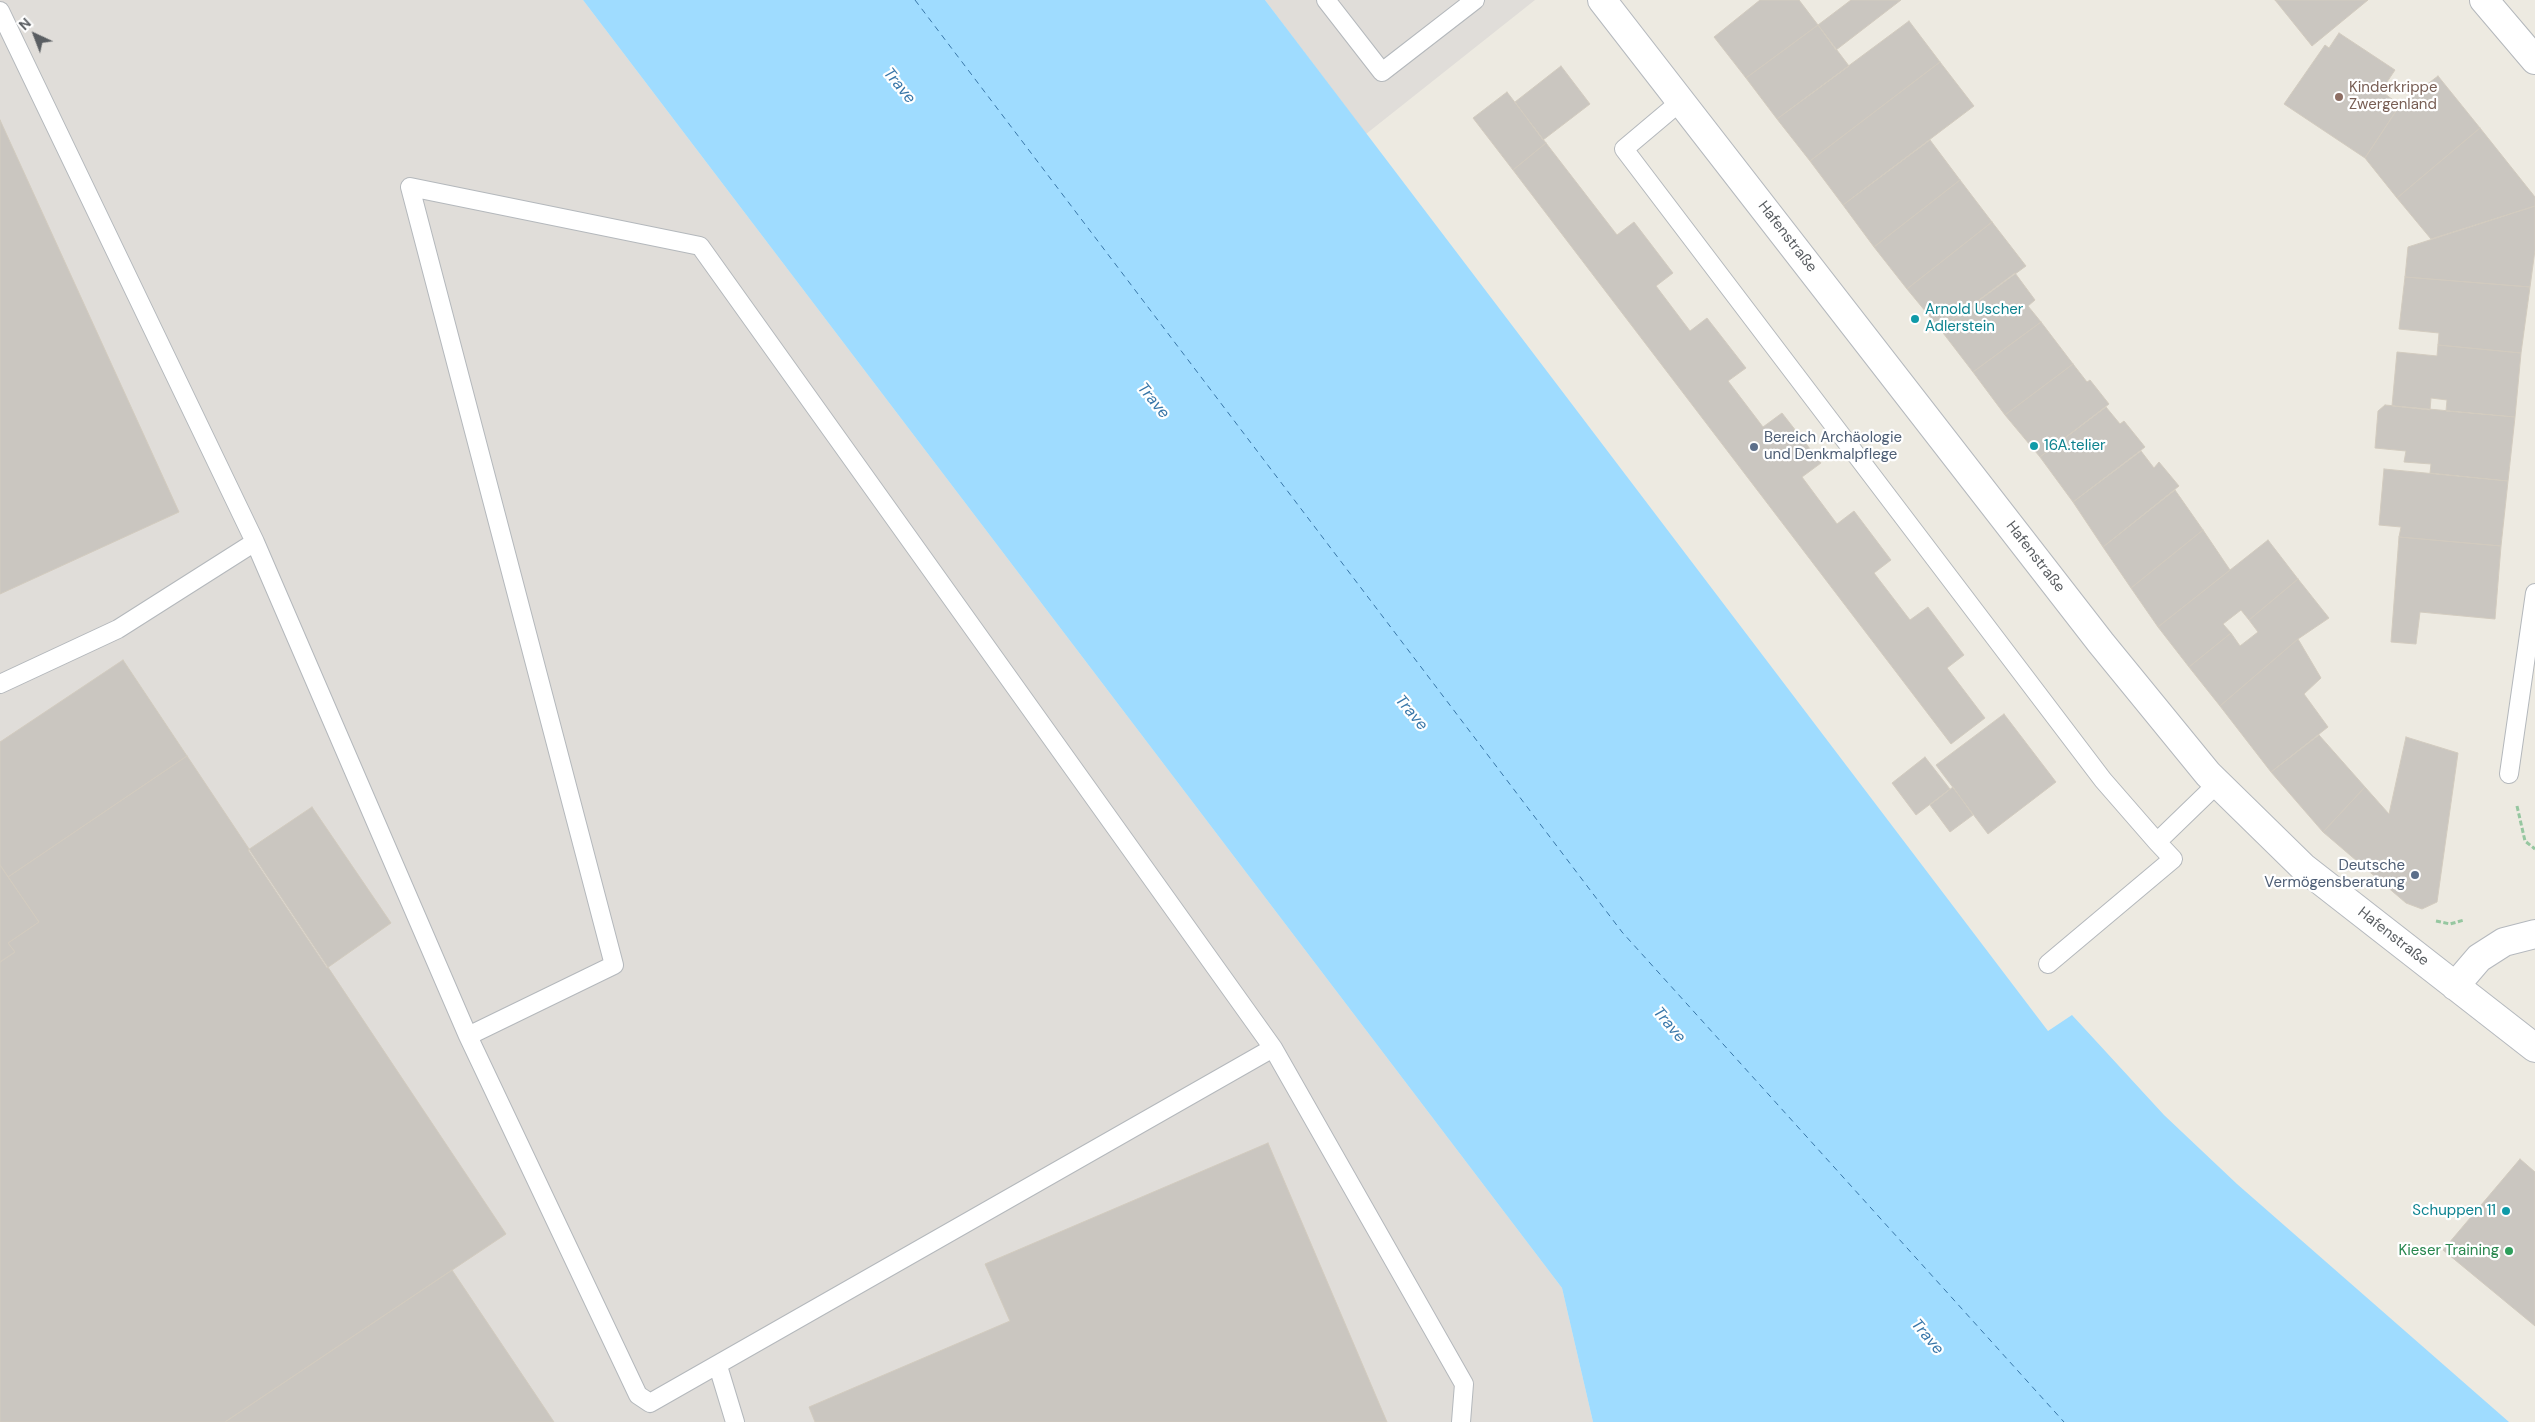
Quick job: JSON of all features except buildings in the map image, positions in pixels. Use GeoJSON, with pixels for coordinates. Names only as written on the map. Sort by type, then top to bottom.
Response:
{"type":"FeatureCollection","features":[{"type":"Feature","properties":{"kind":"main road","name":"Hafenstraße"},"geometry":{"type":"LineString","coordinates":[[1602,0],[2101,643],[2218,783],[2303,867],[2535,1048]]}},
{"type":"Feature","properties":{"kind":"main road"},"geometry":{"type":"LineString","coordinates":[[2484,0],[2535,60]]}},
{"type":"Feature","properties":{"kind":"main road"},"geometry":{"type":"LineString","coordinates":[[2455,986],[2479,958],[2504,942],[2535,934]]}},
{"type":"Feature","properties":{"kind":"lane"},"geometry":{"type":"LineString","coordinates":[[1326,0],[1382,72],[1475,0]]}},
{"type":"Feature","properties":{"kind":"lane"},"geometry":{"type":"LineString","coordinates":[[0,10],[255,542],[468,1036],[638,1395],[650,1403],[718,1366],[1273,1048]]}},
{"type":"Feature","properties":{"kind":"lane"},"geometry":{"type":"LineString","coordinates":[[1681,101],[1624,149],[2103,780],[2173,859],[2048,964]]}},
{"type":"Feature","properties":{"kind":"lane"},"geometry":{"type":"LineString","coordinates":[[468,1036],[614,965],[410,187],[700,246],[1273,1048],[1464,1384],[1461,1422]]}},
{"type":"Feature","properties":{"kind":"lane"},"geometry":{"type":"LineString","coordinates":[[0,684],[118,629],[255,542]]}},
{"type":"Feature","properties":{"kind":"lane"},"geometry":{"type":"LineString","coordinates":[[2509,774],[2535,592]]}},
{"type":"Feature","properties":{"kind":"lane"},"geometry":{"type":"LineString","coordinates":[[2158,842],[2218,783]]}},
{"type":"Feature","properties":{"kind":"lane"},"geometry":{"type":"LineString","coordinates":[[718,1366],[735,1422]]}},
{"type":"Feature","properties":{"kind":"path"},"geometry":{"type":"LineString","coordinates":[[2509,774],[2525,841],[2535,849]]}},
{"type":"Feature","properties":{"kind":"path"},"geometry":{"type":"LineString","coordinates":[[2434,920],[2450,924],[2472,918]]}},
{"type":"Feature","properties":{"kind":"shaded area"},"geometry":{"type":"Polygon","coordinates":[[[0,0],[583,0],[1562,1288],[1593,1422],[0,1422],[0,0]]]}},
{"type":"Feature","properties":{"kind":"shaded area"},"geometry":{"type":"Polygon","coordinates":[[[1265,0],[1535,0],[1366,134],[1265,0]]]}},
{"type":"Feature","properties":{"kind":"water","name":"Trave"},"geometry":{"type":"Polygon","coordinates":[[[583,0],[1265,0],[2048,1031],[2072,1015],[2164,1115],[2237,1184],[2509,1422],[1593,1422],[1562,1288],[583,0]]]}},
{"type":"Feature","properties":{"kind":"ferry route"},"geometry":{"type":"LineString","coordinates":[[915,0],[1622,932],[2064,1422]]}},
{"type":"Feature","properties":{"kind":"place","name":"Kinderkrippe Zwergenland"},"geometry":{"type":"Point","coordinates":[2339,97]}},
{"type":"Feature","properties":{"kind":"place","name":"Arnold Uscher Adlerstein"},"geometry":{"type":"Point","coordinates":[1915,319]}},
{"type":"Feature","properties":{"kind":"place","name":"16A.telier"},"geometry":{"type":"Point","coordinates":[2034,446]}},
{"type":"Feature","properties":{"kind":"place","name":"Bereich Archäologie und Denkmalpflege"},"geometry":{"type":"Point","coordinates":[1754,447]}},
{"type":"Feature","properties":{"kind":"place","name":"Deutsche Vermögensberatung"},"geometry":{"type":"Point","coordinates":[2415,875]}},
{"type":"Feature","properties":{"kind":"place","name":"Schuppen 11"},"geometry":{"type":"Point","coordinates":[2506,1211]}},
{"type":"Feature","properties":{"kind":"place","name":"Kieser Training"},"geometry":{"type":"Point","coordinates":[2509,1251]}}]}
